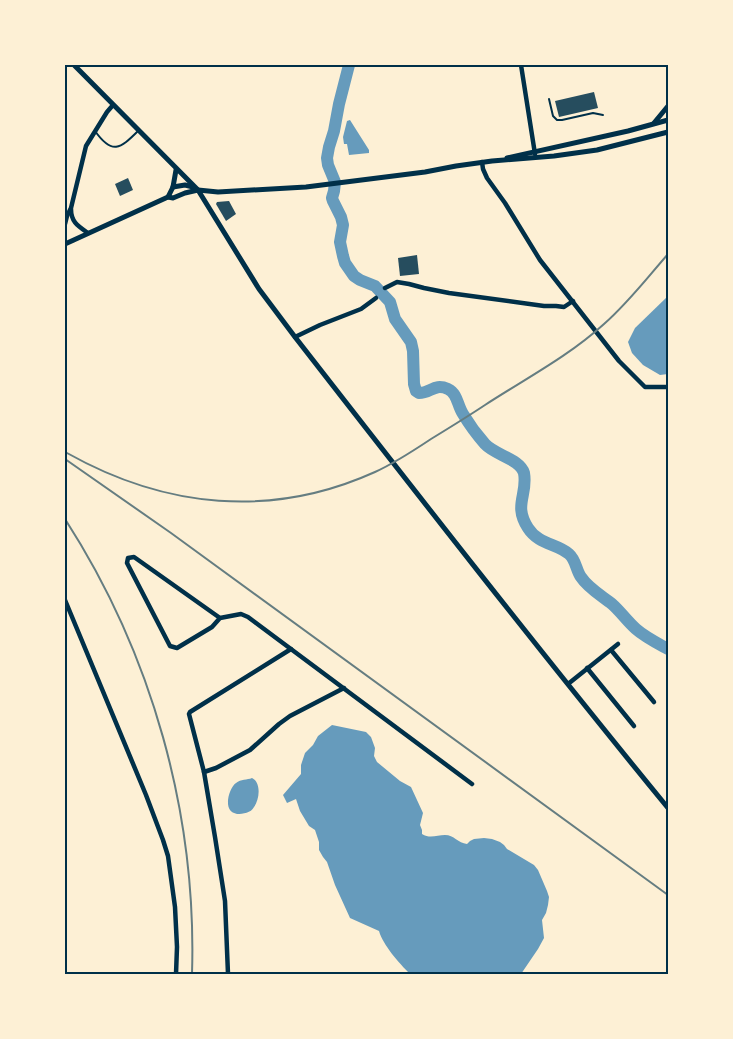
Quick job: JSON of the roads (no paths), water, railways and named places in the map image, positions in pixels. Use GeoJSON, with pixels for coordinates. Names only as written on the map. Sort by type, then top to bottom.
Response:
{"type":"FeatureCollection","features":[{"type":"Feature","properties":{"kind":"street"},"geometry":{"type":"LineString","coordinates":[[74,65],[176,170],[198,190],[259,289],[295,338],[668,808]]}},
{"type":"Feature","properties":{"kind":"street"},"geometry":{"type":"LineString","coordinates":[[521,65],[535,158]]}},
{"type":"Feature","properties":{"kind":"street"},"geometry":{"type":"LineString","coordinates":[[65,224],[66,216],[71,208],[86,146],[113,105]]}},
{"type":"Feature","properties":{"kind":"street"},"geometry":{"type":"LineString","coordinates":[[653,124],[668,106]]}},
{"type":"Feature","properties":{"kind":"street"},"geometry":{"type":"LineString","coordinates":[[492,161],[668,120]]}},
{"type":"Feature","properties":{"kind":"street"},"geometry":{"type":"LineString","coordinates":[[174,188],[185,185],[198,190],[218,192],[327,185],[425,172],[482,162],[598,150],[668,132]]}},
{"type":"Feature","properties":{"kind":"street"},"geometry":{"type":"LineString","coordinates":[[482,162],[487,178],[505,203],[531,247],[619,361],[645,387],[668,387]]}},
{"type":"Feature","properties":{"kind":"street"},"geometry":{"type":"LineString","coordinates":[[168,197],[174,188],[176,170]]}},
{"type":"Feature","properties":{"kind":"street"},"geometry":{"type":"LineString","coordinates":[[65,244],[168,197],[173,198],[198,190]]}},
{"type":"Feature","properties":{"kind":"street"},"geometry":{"type":"LineString","coordinates":[[71,208],[73,219],[77,225],[88,233]]}},
{"type":"Feature","properties":{"kind":"street"},"geometry":{"type":"LineString","coordinates":[[66,216],[73,219]]}},
{"type":"Feature","properties":{"kind":"street"},"geometry":{"type":"LineString","coordinates":[[385,288],[397,282],[449,293],[544,306],[564,307],[573,302]]}},
{"type":"Feature","properties":{"kind":"street"},"geometry":{"type":"LineString","coordinates":[[295,338],[315,327],[361,308],[376,298]]}},
{"type":"Feature","properties":{"kind":"street"},"geometry":{"type":"LineString","coordinates":[[220,618],[134,557],[128,558],[128,563],[170,646],[177,648],[212,626],[220,618],[242,614],[291,648],[472,784]]}},
{"type":"Feature","properties":{"kind":"street"},"geometry":{"type":"LineString","coordinates":[[65,600],[146,795],[168,856],[175,907],[176,974]]}},
{"type":"Feature","properties":{"kind":"street"},"geometry":{"type":"LineString","coordinates":[[568,684],[618,644]]}},
{"type":"Feature","properties":{"kind":"street"},"geometry":{"type":"LineString","coordinates":[[228,974],[225,900],[204,772],[189,714],[291,648]]}},
{"type":"Feature","properties":{"kind":"street"},"geometry":{"type":"LineString","coordinates":[[611,650],[654,702]]}},
{"type":"Feature","properties":{"kind":"street"},"geometry":{"type":"LineString","coordinates":[[588,668],[634,726]]}},
{"type":"Feature","properties":{"kind":"street"},"geometry":{"type":"LineString","coordinates":[[204,772],[216,768],[250,750],[290,716],[344,688]]}},
{"type":"Feature","properties":{"kind":"lane"},"geometry":{"type":"LineString","coordinates":[[549,99],[553,116],[557,120],[593,113],[603,115]]}},
{"type":"Feature","properties":{"kind":"lane"},"geometry":{"type":"LineString","coordinates":[[95,131],[108,146],[116,147],[124,145],[138,131]]}},
{"type":"Feature","properties":{"kind":"water"},"geometry":{"type":"Polygon","coordinates":[[[350,120],[369,153],[349,155],[347,144],[344,144],[343,137],[347,121],[350,120]]]}},
{"type":"Feature","properties":{"kind":"water"},"geometry":{"type":"Polygon","coordinates":[[[668,296],[668,374],[660,375],[643,365],[632,353],[628,342],[635,328],[668,296]]]}},
{"type":"Feature","properties":{"kind":"water"},"geometry":{"type":"Polygon","coordinates":[[[332,725],[366,732],[371,737],[375,748],[374,756],[377,762],[400,781],[411,787],[423,813],[420,825],[422,834],[431,837],[448,835],[467,844],[474,839],[492,839],[500,842],[507,849],[534,865],[538,870],[549,897],[546,913],[542,920],[544,938],[521,974],[410,974],[388,948],[379,931],[350,918],[327,862],[319,850],[319,842],[315,830],[309,826],[300,811],[296,799],[287,803],[283,795],[301,774],[301,765],[305,753],[318,736],[332,725]]]}},
{"type":"Feature","properties":{"kind":"water"},"geometry":{"type":"Polygon","coordinates":[[[252,778],[257,783],[259,791],[254,807],[251,811],[244,813],[237,814],[230,811],[229,795],[234,785],[242,780],[252,778]]]}},
{"type":"Feature","properties":{"kind":"waterway"},"geometry":{"type":"LineString","coordinates":[[349,65],[327,158],[335,182],[332,198],[343,225],[340,242],[345,263],[354,276],[375,286],[390,302],[395,319],[411,342],[416,391],[423,393],[439,387],[451,391],[456,397],[465,418],[485,444],[522,468],[525,481],[521,506],[522,513],[532,534],[569,554],[587,585],[612,604],[640,632],[668,649]]}},
{"type":"Feature","properties":{"kind":"railway"},"geometry":{"type":"LineString","coordinates":[[67,453],[104,472],[142,486],[180,496],[219,501],[258,501],[297,497],[336,487],[397,461],[576,346],[621,308],[668,254]]}},
{"type":"Feature","properties":{"kind":"railway"},"geometry":{"type":"LineString","coordinates":[[65,459],[171,533],[668,895]]}},
{"type":"Feature","properties":{"kind":"railway"},"geometry":{"type":"LineString","coordinates":[[65,519],[96,571],[122,625],[145,680],[163,737],[177,795],[186,854],[192,914],[192,974]]}}]}
